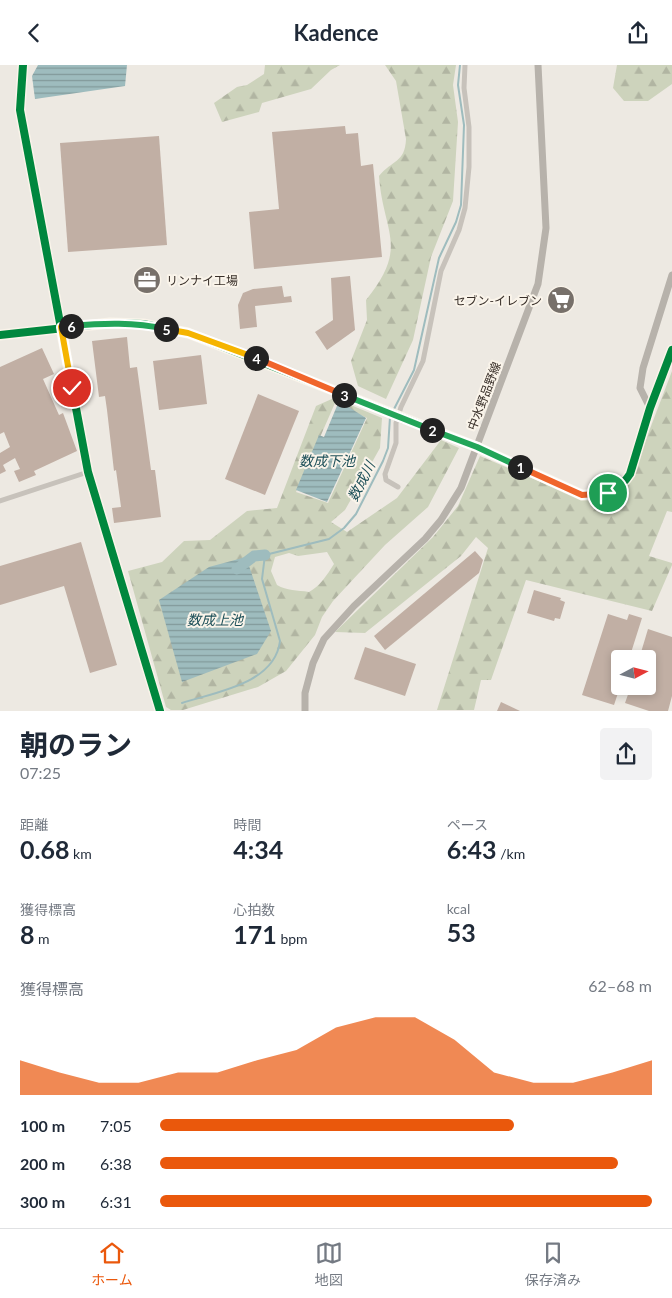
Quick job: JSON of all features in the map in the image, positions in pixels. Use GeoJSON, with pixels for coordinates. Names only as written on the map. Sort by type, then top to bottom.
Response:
{"type":"FeatureCollection","features":[{"type":"Feature","properties":{"kind":"street"},"geometry":{"type":"LineString","coordinates":[[23,65],[20,110],[88,472],[160,711]]}},
{"type":"Feature","properties":{"kind":"street"},"geometry":{"type":"LineString","coordinates":[[398,487],[386,479],[385,474],[396,443],[396,423],[400,407],[423,361],[440,271],[459,230],[465,207],[469,167],[468,127],[464,88],[465,65]]}},
{"type":"Feature","properties":{"kind":"street","name":"中水野品野線"},"geometry":{"type":"LineString","coordinates":[[304,711],[305,693],[311,671],[324,639],[354,606],[425,539],[442,519],[461,487],[538,284],[546,228],[538,65]]}},
{"type":"Feature","properties":{"kind":"street"},"geometry":{"type":"LineString","coordinates":[[650,408],[640,389],[643,368],[672,275]]}},
{"type":"Feature","properties":{"kind":"street"},"geometry":{"type":"LineString","coordinates":[[0,335],[110,323],[142,324],[188,333],[270,364],[403,420],[477,447],[582,495],[608,493],[624,483],[630,474],[650,408],[672,350]]}},
{"type":"Feature","properties":{"kind":"street"},"geometry":{"type":"LineString","coordinates":[[0,501],[88,472]]}},
{"type":"Feature","properties":{"kind":"green space"},"geometry":{"type":"Polygon","coordinates":[[[265,65],[340,65],[331,70],[311,89],[262,103],[259,112],[222,122],[214,103],[237,87],[247,85],[264,74],[265,65]]]}},
{"type":"Feature","properties":{"kind":"green space"},"geometry":{"type":"Polygon","coordinates":[[[385,65],[456,65],[453,85],[458,122],[453,201],[431,257],[413,340],[386,399],[358,386],[351,361],[367,320],[366,300],[379,282],[391,252],[379,176],[397,161],[403,153],[406,139],[396,81],[385,65]]]}},
{"type":"Feature","properties":{"kind":"green space"},"geometry":{"type":"Polygon","coordinates":[[[617,65],[672,65],[672,84],[648,101],[624,101],[613,88],[617,65]]]}},
{"type":"Feature","properties":{"kind":"green space"},"geometry":{"type":"Polygon","coordinates":[[[672,371],[672,512],[667,511],[649,556],[672,563],[672,565],[652,611],[526,580],[491,680],[481,680],[474,710],[437,710],[488,548],[476,537],[461,556],[365,633],[335,632],[433,537],[458,506],[480,456],[583,500],[611,500],[629,484],[672,371]]]}},
{"type":"Feature","properties":{"kind":"green space"},"geometry":{"type":"Polygon","coordinates":[[[334,398],[382,418],[380,448],[345,510],[331,522],[347,532],[397,498],[441,440],[459,448],[428,507],[385,545],[333,601],[322,617],[315,635],[286,671],[258,687],[183,710],[171,710],[166,707],[128,571],[162,562],[184,541],[210,540],[247,511],[277,508],[316,406],[334,398]],[[335,403],[296,492],[328,503],[367,418],[335,403]],[[327,552],[298,556],[289,553],[275,557],[271,571],[277,585],[292,590],[309,592],[313,590],[334,564],[327,552]]]}},
{"type":"Feature","properties":{"kind":"water"},"geometry":{"type":"Polygon","coordinates":[[[38,65],[127,65],[125,86],[35,99],[32,76],[38,65]]]}},
{"type":"Feature","properties":{"kind":"water","name":"数成下池"},"geometry":{"type":"Polygon","coordinates":[[[339,401],[366,418],[327,502],[296,490],[319,435],[324,437],[339,401]]]}},
{"type":"Feature","properties":{"kind":"water","name":"数成上池"},"geometry":{"type":"Polygon","coordinates":[[[246,557],[271,631],[257,654],[182,682],[159,600],[209,567],[246,557]]]}},
{"type":"Feature","properties":{"kind":"building"},"geometry":{"type":"Polygon","coordinates":[[[345,126],[346,134],[358,133],[361,166],[373,164],[382,257],[254,269],[249,212],[279,209],[272,132],[345,126]]]}},
{"type":"Feature","properties":{"kind":"building"},"geometry":{"type":"Polygon","coordinates":[[[159,136],[167,245],[68,252],[60,143],[159,136]]]}},
{"type":"Feature","properties":{"kind":"building"},"geometry":{"type":"Polygon","coordinates":[[[350,276],[355,330],[327,350],[315,332],[333,320],[331,278],[350,276]]]}},
{"type":"Feature","properties":{"kind":"building"},"geometry":{"type":"Polygon","coordinates":[[[282,286],[284,297],[291,296],[292,302],[255,306],[257,327],[240,329],[238,305],[243,293],[253,289],[282,286]]]}},
{"type":"Feature","properties":{"kind":"building"},"geometry":{"type":"Polygon","coordinates":[[[127,337],[130,368],[137,367],[151,470],[155,470],[161,517],[114,523],[112,508],[121,507],[116,470],[114,471],[105,396],[99,397],[92,341],[127,337]]]}},
{"type":"Feature","properties":{"kind":"building"},"geometry":{"type":"Polygon","coordinates":[[[42,348],[54,374],[43,379],[59,415],[63,413],[77,451],[34,471],[36,475],[19,482],[14,471],[20,469],[15,458],[3,465],[6,471],[0,474],[0,453],[10,447],[4,432],[0,434],[0,367],[42,348]]]}},
{"type":"Feature","properties":{"kind":"building"},"geometry":{"type":"Polygon","coordinates":[[[201,355],[207,404],[159,410],[153,361],[201,355]]]}},
{"type":"Feature","properties":{"kind":"building"},"geometry":{"type":"Polygon","coordinates":[[[258,394],[299,411],[265,495],[225,479],[258,394]]]}},
{"type":"Feature","properties":{"kind":"building"},"geometry":{"type":"Polygon","coordinates":[[[81,542],[117,665],[90,673],[64,586],[0,605],[0,566],[81,542]]]}},
{"type":"Feature","properties":{"kind":"building"},"geometry":{"type":"Polygon","coordinates":[[[475,551],[483,560],[479,573],[385,650],[374,636],[475,551]]]}},
{"type":"Feature","properties":{"kind":"building"},"geometry":{"type":"Polygon","coordinates":[[[534,590],[561,598],[560,600],[565,602],[560,619],[555,618],[554,621],[527,613],[534,590]]]}},
{"type":"Feature","properties":{"kind":"building"},"geometry":{"type":"Polygon","coordinates":[[[608,614],[627,620],[629,614],[642,618],[632,650],[611,650],[611,695],[617,695],[614,705],[582,695],[608,614]]]}},
{"type":"Feature","properties":{"kind":"building"},"geometry":{"type":"Polygon","coordinates":[[[648,629],[672,637],[672,696],[668,711],[649,711],[625,703],[628,695],[656,695],[656,650],[642,650],[648,629]]]}},
{"type":"Feature","properties":{"kind":"building"},"geometry":{"type":"Polygon","coordinates":[[[365,647],[416,664],[405,696],[354,679],[365,647]]]}},
{"type":"Feature","properties":{"kind":"building"},"geometry":{"type":"Polygon","coordinates":[[[501,702],[520,711],[497,711],[501,702]]]}},
{"type":"Feature","properties":{"kind":"waterway","name":"数成川"},"geometry":{"type":"LineString","coordinates":[[392,413],[414,370],[439,258],[456,222],[461,205],[464,125],[458,85],[460,65]]}},
{"type":"Feature","properties":{"kind":"waterway","name":"数成川"},"geometry":{"type":"LineString","coordinates":[[182,703],[242,684],[255,677],[276,656],[280,641],[262,579],[265,555],[329,539],[344,528],[356,514],[383,461],[388,448],[390,417]]}},
{"type":"Feature","properties":{"kind":"waterway"},"geometry":{"type":"LineString","coordinates":[[237,569],[254,556],[265,555]]}},
{"type":"Feature","properties":{"kind":"cycle path"},"geometry":{"type":"LineString","coordinates":[[23,65],[20,110],[88,472],[160,711]]}},
{"type":"Feature","properties":{"kind":"cycle path"},"geometry":{"type":"LineString","coordinates":[[0,335],[110,323],[143,324],[188,333],[477,447],[582,495],[603,493],[615,489],[630,474],[650,408],[672,350]]}},
{"type":"Feature","properties":{"kind":"place","name":"リンナイ工場"},"geometry":{"type":"Point","coordinates":[147,280]}},
{"type":"Feature","properties":{"kind":"place","name":"セブン-イレブン"},"geometry":{"type":"Point","coordinates":[561,300]}},
{"type":"Feature","properties":{"kind":"route"},"geometry":{"type":"LineString","coordinates":[[72,388],[61,327],[110,323],[142,324],[188,333],[270,364],[403,420],[477,447],[582,495],[608,493]]}}]}
